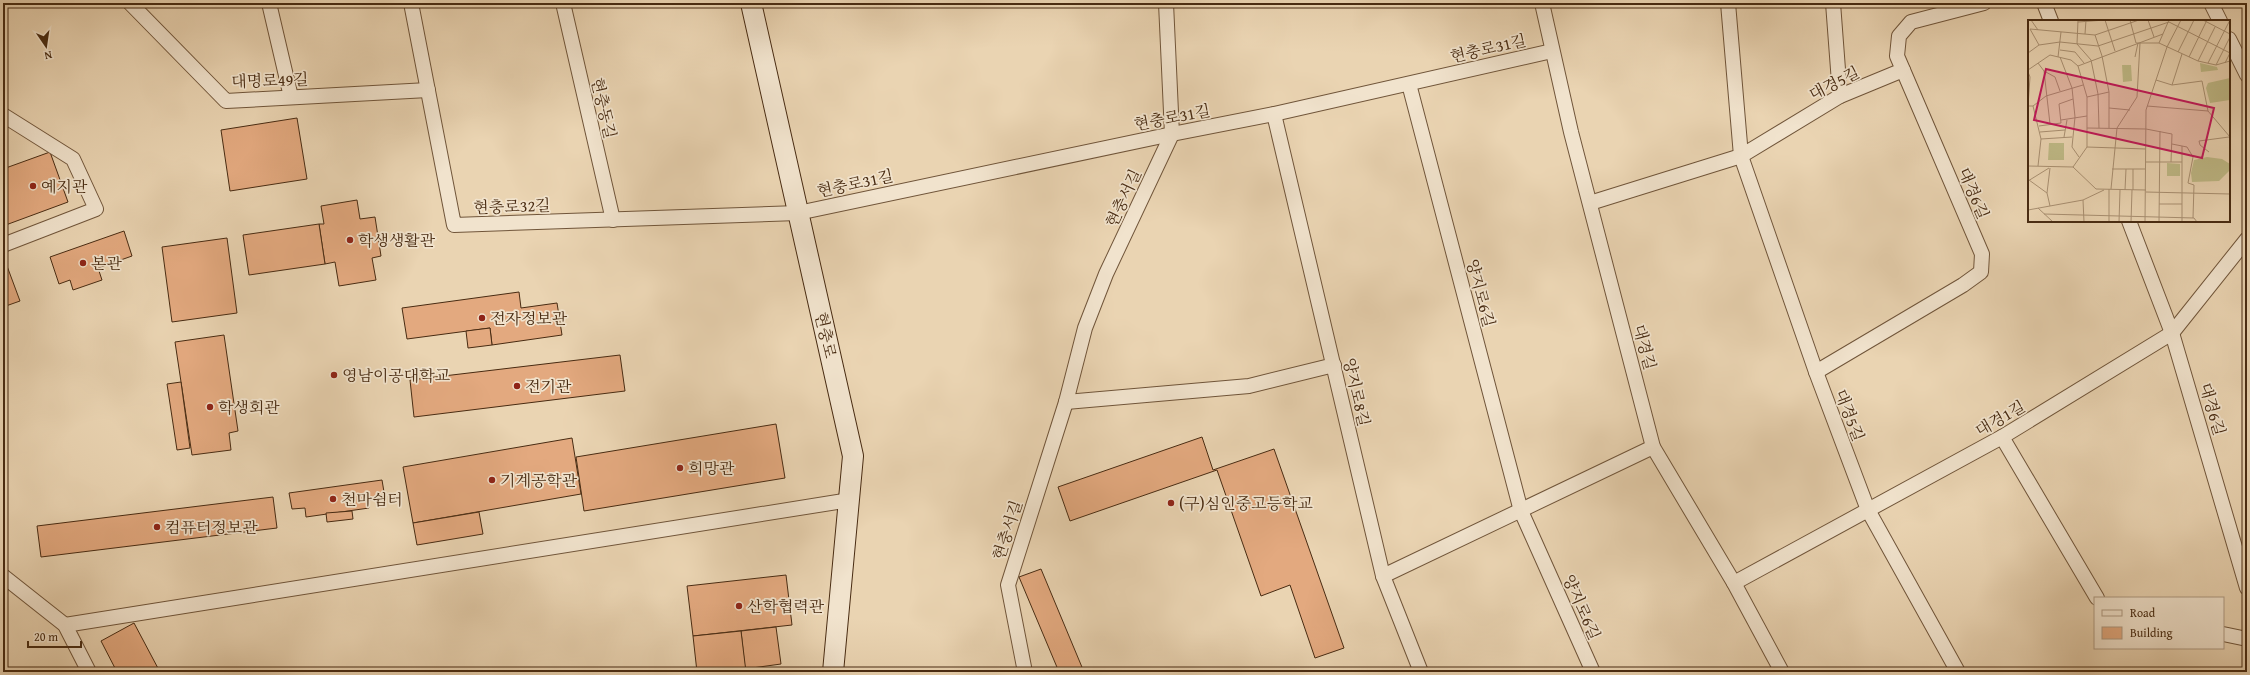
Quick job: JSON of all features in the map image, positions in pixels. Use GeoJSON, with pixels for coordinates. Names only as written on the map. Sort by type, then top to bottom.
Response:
{"type":"FeatureCollection","features":[{"type":"Feature","properties":{"kind":"main road","name":"현충로"},"geometry":{"type":"LineString","coordinates":[[751,3],[853,456],[833,672]]}},
{"type":"Feature","properties":{"kind":"street","name":"대명로49길"},"geometry":{"type":"LineString","coordinates":[[130,3],[226,101],[428,90]]}},
{"type":"Feature","properties":{"kind":"street"},"geometry":{"type":"LineString","coordinates":[[269,3],[291,97]]}},
{"type":"Feature","properties":{"kind":"street","name":"현충로32길"},"geometry":{"type":"LineString","coordinates":[[411,3],[454,225],[798,212]]}},
{"type":"Feature","properties":{"kind":"street","name":"현충동길"},"geometry":{"type":"LineString","coordinates":[[563,3],[613,220]]}},
{"type":"Feature","properties":{"kind":"street","name":"현충서길"},"geometry":{"type":"LineString","coordinates":[[1025,672],[1008,585],[1066,402],[1085,328],[1106,274],[1172,134],[1166,3]]}},
{"type":"Feature","properties":{"kind":"street","name":"대경길"},"geometry":{"type":"LineString","coordinates":[[1542,3],[1571,132],[1653,447],[1734,582],[1782,672]]}},
{"type":"Feature","properties":{"kind":"street","name":"대경5길"},"geometry":{"type":"LineString","coordinates":[[1728,3],[1741,156],[1816,372],[1868,510],[1958,672]]}},
{"type":"Feature","properties":{"kind":"street"},"geometry":{"type":"LineString","coordinates":[[1833,3],[1840,96]]}},
{"type":"Feature","properties":{"kind":"street","name":"대경6길"},"geometry":{"type":"LineString","coordinates":[[1816,372],[1963,285],[1981,272],[1982,254],[1897,56],[1898,36],[1911,22],[1984,3]]}},
{"type":"Feature","properties":{"kind":"street"},"geometry":{"type":"LineString","coordinates":[[2044,3],[2051,20]]}},
{"type":"Feature","properties":{"kind":"street"},"geometry":{"type":"LineString","coordinates":[[2212,3],[2220,20]]}},
{"type":"Feature","properties":{"kind":"street"},"geometry":{"type":"LineString","coordinates":[[2230,40],[2247,75]]}},
{"type":"Feature","properties":{"kind":"street","name":"현충로31길"},"geometry":{"type":"LineString","coordinates":[[798,212],[1274,114],[1552,51]]}},
{"type":"Feature","properties":{"kind":"street","name":"대경5길"},"geometry":{"type":"LineString","coordinates":[[1590,203],[1741,156],[1840,96],[1903,70]]}},
{"type":"Feature","properties":{"kind":"street","name":"양지로6길"},"geometry":{"type":"LineString","coordinates":[[1409,84],[1521,511],[1593,672]]}},
{"type":"Feature","properties":{"kind":"street","name":"양지로8길"},"geometry":{"type":"LineString","coordinates":[[1274,114],[1383,576],[1421,672]]}},
{"type":"Feature","properties":{"kind":"street"},"geometry":{"type":"LineString","coordinates":[[3,115],[73,159],[96,209],[3,244]]}},
{"type":"Feature","properties":{"kind":"street","name":"대경6길"},"geometry":{"type":"LineString","coordinates":[[2128,222],[2172,333],[2247,588]]}},
{"type":"Feature","properties":{"kind":"street","name":"대경1길"},"geometry":{"type":"LineString","coordinates":[[1734,582],[2002,437],[2172,333],[2247,239]]}},
{"type":"Feature","properties":{"kind":"street"},"geometry":{"type":"LineString","coordinates":[[1066,402],[1249,386],[1334,365]]}},
{"type":"Feature","properties":{"kind":"street"},"geometry":{"type":"LineString","coordinates":[[2002,437],[2096,597]]}},
{"type":"Feature","properties":{"kind":"street"},"geometry":{"type":"LineString","coordinates":[[1383,576],[1653,447]]}},
{"type":"Feature","properties":{"kind":"street"},"geometry":{"type":"LineString","coordinates":[[65,624],[850,500]]}},
{"type":"Feature","properties":{"kind":"street"},"geometry":{"type":"LineString","coordinates":[[3,576],[65,624],[88,672]]}},
{"type":"Feature","properties":{"kind":"street"},"geometry":{"type":"LineString","coordinates":[[2224,634],[2247,639]]}},
{"type":"Feature","properties":{"kind":"building"},"geometry":{"type":"Polygon","coordinates":[[[297,118],[307,179],[230,191],[221,130],[297,118]]]}},
{"type":"Feature","properties":{"kind":"building","name":"예지관"},"geometry":{"type":"Polygon","coordinates":[[[50,152],[68,202],[3,226],[3,169],[50,152]]]}},
{"type":"Feature","properties":{"kind":"building","name":"학생생활관"},"geometry":{"type":"Polygon","coordinates":[[[357,200],[360,219],[375,217],[381,256],[372,258],[376,280],[339,286],[335,262],[325,264],[319,224],[324,224],[321,206],[357,200]]]}},
{"type":"Feature","properties":{"kind":"building"},"geometry":{"type":"Polygon","coordinates":[[[319,224],[325,264],[249,275],[243,235],[319,224]]]}},
{"type":"Feature","properties":{"kind":"building","name":"본관"},"geometry":{"type":"Polygon","coordinates":[[[124,231],[132,256],[98,268],[102,280],[73,290],[70,280],[59,284],[50,257],[124,231]]]}},
{"type":"Feature","properties":{"kind":"building"},"geometry":{"type":"Polygon","coordinates":[[[227,238],[237,313],[172,322],[162,247],[227,238]]]}},
{"type":"Feature","properties":{"kind":"building"},"geometry":{"type":"Polygon","coordinates":[[[7,266],[20,301],[3,307],[3,267],[7,266]]]}},
{"type":"Feature","properties":{"kind":"building","name":"전자정보관"},"geometry":{"type":"Polygon","coordinates":[[[519,292],[521,308],[557,303],[562,335],[492,345],[490,328],[407,339],[402,308],[519,292]]]}},
{"type":"Feature","properties":{"kind":"building"},"geometry":{"type":"Polygon","coordinates":[[[490,328],[492,345],[468,348],[466,331],[490,328]]]}},
{"type":"Feature","properties":{"kind":"building","name":"학생회관"},"geometry":{"type":"Polygon","coordinates":[[[224,335],[238,431],[229,433],[231,450],[192,455],[175,342],[224,335]]]}},
{"type":"Feature","properties":{"kind":"building","name":"전기관"},"geometry":{"type":"Polygon","coordinates":[[[620,355],[625,391],[414,417],[410,380],[620,355]]]}},
{"type":"Feature","properties":{"kind":"building"},"geometry":{"type":"Polygon","coordinates":[[[181,382],[190,448],[177,450],[167,384],[181,382]]]}},
{"type":"Feature","properties":{"kind":"building","name":"희망관"},"geometry":{"type":"Polygon","coordinates":[[[776,424],[785,478],[584,511],[576,457],[776,424]]]}},
{"type":"Feature","properties":{"kind":"building"},"geometry":{"type":"Polygon","coordinates":[[[1202,437],[1213,470],[1274,449],[1344,648],[1315,658],[1290,585],[1261,596],[1217,470],[1070,521],[1058,487],[1202,437]]]}},
{"type":"Feature","properties":{"kind":"building","name":"기계공학관"},"geometry":{"type":"Polygon","coordinates":[[[572,438],[581,494],[413,523],[403,467],[572,438]]]}},
{"type":"Feature","properties":{"kind":"building","name":"천마쉼터"},"geometry":{"type":"Polygon","coordinates":[[[382,480],[385,498],[368,500],[369,508],[306,517],[305,508],[292,509],[289,493],[382,480]]]}},
{"type":"Feature","properties":{"kind":"building","name":"컴퓨터정보관"},"geometry":{"type":"Polygon","coordinates":[[[273,497],[277,528],[41,557],[37,526],[273,497]]]}},
{"type":"Feature","properties":{"kind":"building"},"geometry":{"type":"Polygon","coordinates":[[[352,511],[353,519],[327,522],[326,513],[352,511]]]}},
{"type":"Feature","properties":{"kind":"building"},"geometry":{"type":"Polygon","coordinates":[[[479,512],[483,534],[417,545],[413,523],[479,512]]]}},
{"type":"Feature","properties":{"kind":"building"},"geometry":{"type":"Polygon","coordinates":[[[1041,569],[1084,672],[1059,672],[1019,577],[1041,569]]]}},
{"type":"Feature","properties":{"kind":"building","name":"산학협력관"},"geometry":{"type":"Polygon","coordinates":[[[786,575],[792,625],[693,636],[687,586],[786,575]]]}},
{"type":"Feature","properties":{"kind":"building"},"geometry":{"type":"Polygon","coordinates":[[[134,623],[160,672],[117,672],[101,641],[134,623]]]}},
{"type":"Feature","properties":{"kind":"building"},"geometry":{"type":"Polygon","coordinates":[[[776,627],[781,664],[745,669],[741,631],[776,627]]]}},
{"type":"Feature","properties":{"kind":"building"},"geometry":{"type":"Polygon","coordinates":[[[741,631],[746,672],[697,672],[693,636],[741,631]]]}},
{"type":"Feature","properties":{"kind":"place","name":"예지관"},"geometry":{"type":"Point","coordinates":[33,186]}},
{"type":"Feature","properties":{"kind":"place","name":"학생생활관"},"geometry":{"type":"Point","coordinates":[350,240]}},
{"type":"Feature","properties":{"kind":"place","name":"본관"},"geometry":{"type":"Point","coordinates":[83,263]}},
{"type":"Feature","properties":{"kind":"place","name":"전자정보관"},"geometry":{"type":"Point","coordinates":[482,318]}},
{"type":"Feature","properties":{"kind":"place","name":"영남이공대학교"},"geometry":{"type":"Point","coordinates":[334,375]}},
{"type":"Feature","properties":{"kind":"place","name":"전기관"},"geometry":{"type":"Point","coordinates":[517,386]}},
{"type":"Feature","properties":{"kind":"place","name":"학생회관"},"geometry":{"type":"Point","coordinates":[210,407]}},
{"type":"Feature","properties":{"kind":"place","name":"희망관"},"geometry":{"type":"Point","coordinates":[680,468]}},
{"type":"Feature","properties":{"kind":"place","name":"기계공학관"},"geometry":{"type":"Point","coordinates":[492,480]}},
{"type":"Feature","properties":{"kind":"place","name":"천마쉼터"},"geometry":{"type":"Point","coordinates":[333,499]}},
{"type":"Feature","properties":{"kind":"place","name":"(구)심인중고등학교"},"geometry":{"type":"Point","coordinates":[1171,503]}},
{"type":"Feature","properties":{"kind":"place","name":"컴퓨터정보관"},"geometry":{"type":"Point","coordinates":[157,527]}},
{"type":"Feature","properties":{"kind":"place","name":"산학협력관"},"geometry":{"type":"Point","coordinates":[739,606]}}]}
